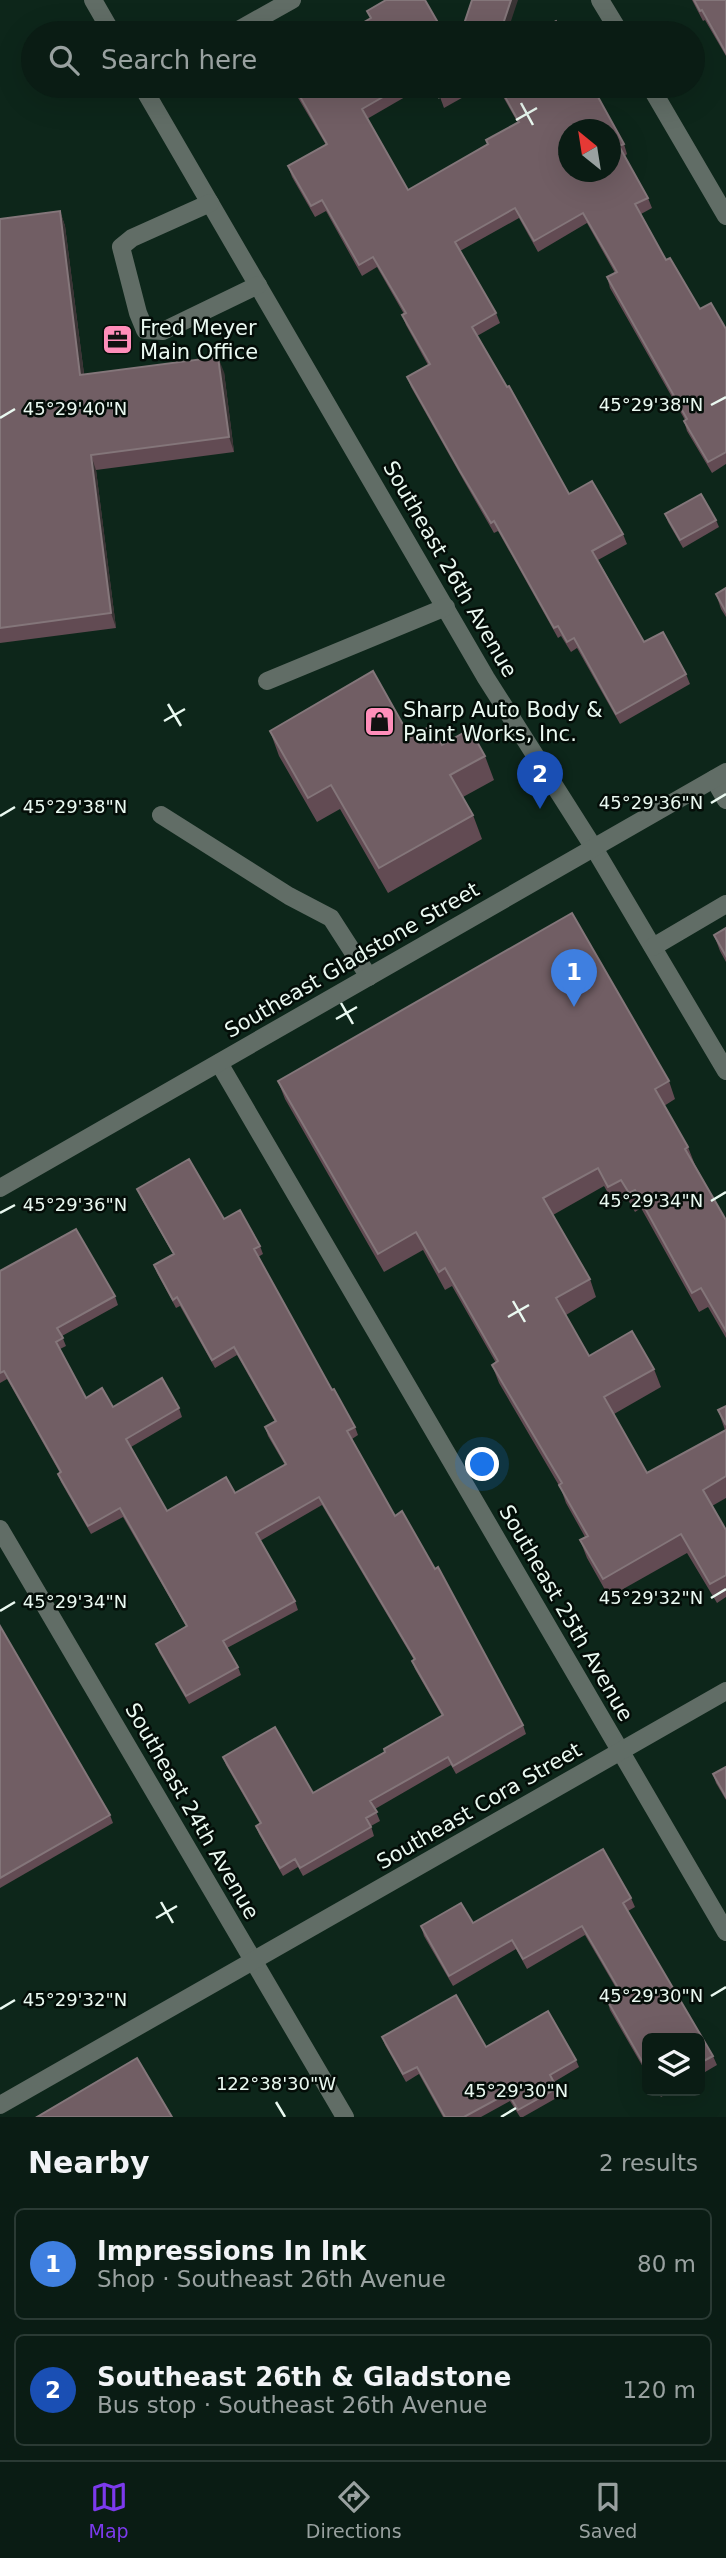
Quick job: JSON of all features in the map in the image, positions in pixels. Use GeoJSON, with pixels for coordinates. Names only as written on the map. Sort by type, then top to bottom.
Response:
{"type":"FeatureCollection","features":[{"type":"Feature","properties":{"kind":"street"},"geometry":{"type":"LineString","coordinates":[[93,0],[105,21]]}},
{"type":"Feature","properties":{"kind":"street"},"geometry":{"type":"LineString","coordinates":[[254,21],[292,0]]}},
{"type":"Feature","properties":{"kind":"street"},"geometry":{"type":"LineString","coordinates":[[600,0],[613,21]]}},
{"type":"Feature","properties":{"kind":"street","name":"Southeast 26th Avenue"},"geometry":{"type":"LineString","coordinates":[[149,98],[529,748],[594,848],[726,1071]]}},
{"type":"Feature","properties":{"kind":"street"},"geometry":{"type":"LineString","coordinates":[[657,98],[726,216]]}},
{"type":"Feature","properties":{"kind":"street"},"geometry":{"type":"LineString","coordinates":[[210,202],[132,238],[121,247],[145,330],[163,331],[258,285]]}},
{"type":"Feature","properties":{"kind":"street"},"geometry":{"type":"LineString","coordinates":[[267,681],[446,607]]}},
{"type":"Feature","properties":{"kind":"street"},"geometry":{"type":"LineString","coordinates":[[720,775],[726,800]]}},
{"type":"Feature","properties":{"kind":"street","name":"Southeast Gladstone Street"},"geometry":{"type":"LineString","coordinates":[[0,1188],[720,775]]}},
{"type":"Feature","properties":{"kind":"street"},"geometry":{"type":"LineString","coordinates":[[161,815],[289,896],[331,918],[369,977]]}},
{"type":"Feature","properties":{"kind":"street"},"geometry":{"type":"LineString","coordinates":[[653,947],[726,904]]}},
{"type":"Feature","properties":{"kind":"street","name":"Southeast 25th Avenue"},"geometry":{"type":"LineString","coordinates":[[219,1063],[726,1932]]}},
{"type":"Feature","properties":{"kind":"street","name":"Southeast 24th Avenue"},"geometry":{"type":"LineString","coordinates":[[0,1529],[345,2117]]}},
{"type":"Feature","properties":{"kind":"street","name":"Southeast Cora Street"},"geometry":{"type":"LineString","coordinates":[[0,2105],[726,1690]]}},
{"type":"Feature","properties":{"kind":"building"},"geometry":{"type":"Polygon","coordinates":[[[386,0],[425,0],[437,21],[366,21],[371,18],[367,11],[386,0]]]}},
{"type":"Feature","properties":{"kind":"building"},"geometry":{"type":"Polygon","coordinates":[[[472,0],[511,0],[504,21],[465,21],[472,0]]]}},
{"type":"Feature","properties":{"kind":"building"},"geometry":{"type":"Polygon","coordinates":[[[694,0],[726,0],[726,53],[702,10],[700,11],[694,0]]]}},
{"type":"Feature","properties":{"kind":"building"},"geometry":{"type":"Polygon","coordinates":[[[301,98],[381,98],[362,109],[408,190],[488,144],[486,140],[519,122],[506,98],[599,98],[610,119],[558,119],[558,182],[621,182],[621,150],[648,198],[635,204],[666,260],[670,258],[700,309],[711,303],[726,329],[726,452],[708,462],[684,421],[687,419],[607,277],[617,272],[583,213],[534,241],[515,208],[455,242],[496,313],[472,327],[507,387],[509,386],[569,494],[592,481],[623,534],[592,551],[644,642],[663,632],[686,674],[616,714],[574,638],[567,642],[558,626],[554,628],[494,521],[491,523],[407,377],[430,364],[402,315],[406,313],[373,257],[359,265],[322,200],[311,206],[288,166],[327,144],[301,98]]]}},
{"type":"Feature","properties":{"kind":"building"},"geometry":{"type":"Polygon","coordinates":[[[60,211],[80,375],[218,357],[229,437],[91,455],[111,613],[0,628],[0,219],[60,211]]]}},
{"type":"Feature","properties":{"kind":"building"},"geometry":{"type":"Polygon","coordinates":[[[701,494],[716,520],[680,540],[665,514],[701,494]]]}},
{"type":"Feature","properties":{"kind":"building"},"geometry":{"type":"Polygon","coordinates":[[[726,588],[726,612],[716,594],[726,588]]]}},
{"type":"Feature","properties":{"kind":"building"},"geometry":{"type":"Polygon","coordinates":[[[373,671],[410,737],[431,726],[442,745],[470,729],[485,756],[450,775],[473,815],[379,868],[331,785],[308,798],[270,731],[373,671]]]}},
{"type":"Feature","properties":{"kind":"building"},"geometry":{"type":"Polygon","coordinates":[[[572,913],[669,1081],[655,1089],[688,1147],[685,1149],[726,1220],[726,1331],[701,1288],[692,1293],[635,1190],[629,1193],[621,1180],[608,1187],[598,1168],[543,1198],[590,1279],[556,1298],[589,1356],[632,1331],[654,1369],[604,1397],[647,1473],[726,1430],[726,1476],[703,1490],[726,1530],[726,1575],[710,1584],[681,1534],[603,1579],[580,1540],[588,1536],[559,1485],[562,1483],[492,1365],[498,1361],[445,1268],[439,1272],[416,1232],[378,1254],[278,1081],[572,913]]]}},
{"type":"Feature","properties":{"kind":"building"},"geometry":{"type":"Polygon","coordinates":[[[726,928],[726,956],[714,935],[726,928]]]}},
{"type":"Feature","properties":{"kind":"building"},"geometry":{"type":"Polygon","coordinates":[[[189,1159],[224,1219],[240,1210],[260,1246],[254,1249],[355,1427],[347,1431],[395,1516],[402,1511],[435,1569],[438,1567],[523,1725],[453,1766],[448,1757],[370,1801],[377,1812],[366,1818],[371,1827],[300,1868],[295,1859],[280,1868],[256,1826],[261,1823],[223,1757],[275,1727],[313,1793],[443,1715],[412,1661],[415,1659],[319,1497],[256,1533],[295,1601],[223,1641],[238,1667],[186,1696],[156,1644],[187,1626],[120,1508],[88,1526],[4,1371],[0,1373],[0,1271],[76,1229],[115,1296],[57,1328],[63,1338],[56,1342],[86,1398],[102,1388],[113,1407],[162,1378],[179,1408],[126,1439],[167,1511],[226,1477],[235,1493],[286,1464],[265,1427],[276,1421],[234,1347],[212,1360],[177,1297],[173,1300],[154,1265],[174,1254],[137,1189],[189,1159]]]}},
{"type":"Feature","properties":{"kind":"building"},"geometry":{"type":"Polygon","coordinates":[[[726,1406],[726,1425],[718,1410],[726,1406]]]}},
{"type":"Feature","properties":{"kind":"building"},"geometry":{"type":"Polygon","coordinates":[[[0,1626],[110,1815],[0,1878],[0,1626]]]}},
{"type":"Feature","properties":{"kind":"building"},"geometry":{"type":"Polygon","coordinates":[[[726,1767],[726,1797],[713,1774],[726,1767]]]}},
{"type":"Feature","properties":{"kind":"building"},"geometry":{"type":"Polygon","coordinates":[[[603,1849],[631,1898],[623,1903],[699,2033],[642,2033],[642,2061],[607,2000],[621,1993],[582,1926],[523,1959],[512,1940],[449,1976],[421,1926],[461,1903],[473,1923],[603,1849]]]}},
{"type":"Feature","properties":{"kind":"building"},"geometry":{"type":"Polygon","coordinates":[[[456,1995],[486,2047],[548,2011],[576,2060],[550,2075],[557,2088],[518,2110],[508,2093],[464,2117],[445,2117],[417,2067],[403,2074],[382,2037],[456,1995]]]}},
{"type":"Feature","properties":{"kind":"building"},"geometry":{"type":"Polygon","coordinates":[[[705,2042],[713,2056],[705,2060],[705,2042]]]}},
{"type":"Feature","properties":{"kind":"building"},"geometry":{"type":"Polygon","coordinates":[[[137,2058],[172,2117],[37,2117],[137,2058]]]}},
{"type":"Feature","properties":{"kind":"place","name":"Fred Meyer Main Office"},"geometry":{"type":"Point","coordinates":[117,340]}},
{"type":"Feature","properties":{"kind":"place","name":"Sharp Auto Body & Paint Works, Inc."},"geometry":{"type":"Point","coordinates":[380,722]}},
{"type":"Feature","properties":{"kind":"place","name":"Southeast 26th & Gladstone"},"geometry":{"type":"Point","coordinates":[540,809]}},
{"type":"Feature","properties":{"kind":"place","name":"Impressions In Ink"},"geometry":{"type":"Point","coordinates":[574,1007]}}]}
